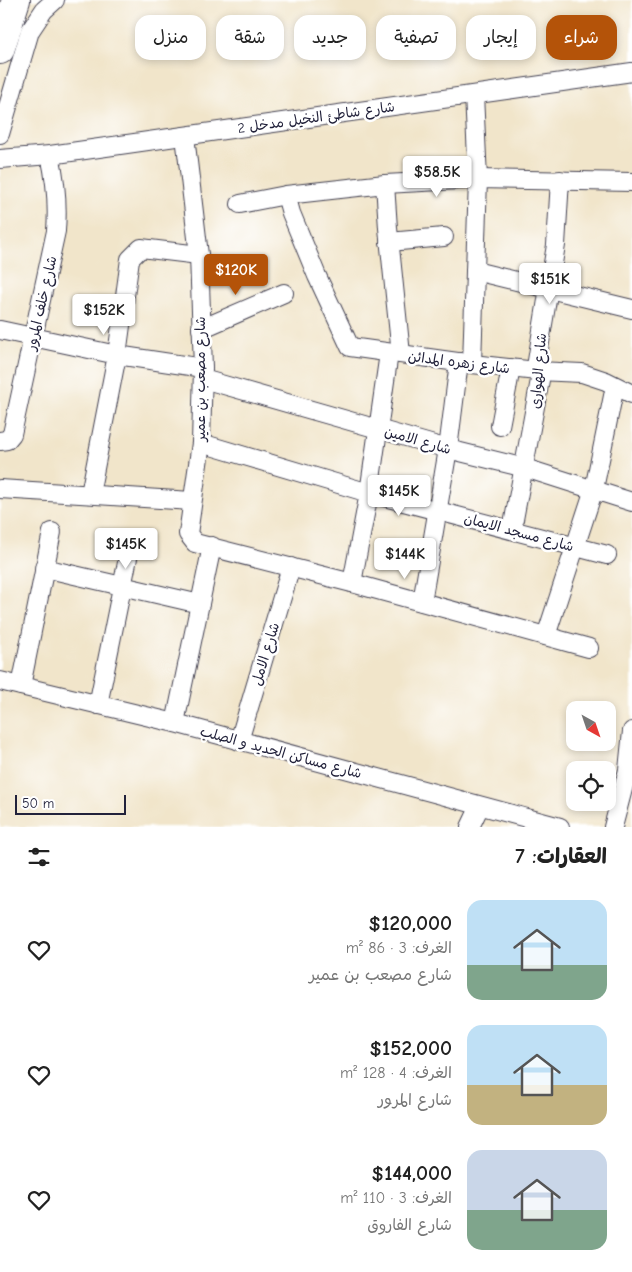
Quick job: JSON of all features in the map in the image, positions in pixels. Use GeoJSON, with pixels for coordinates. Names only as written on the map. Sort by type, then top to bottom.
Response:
{"type":"FeatureCollection","features":[{"type":"Feature","properties":{"kind":"highway"},"geometry":{"type":"LineString","coordinates":[[0,50],[16,0]]}},
{"type":"Feature","properties":{"kind":"street"},"geometry":{"type":"LineString","coordinates":[[0,134],[30,31],[44,10],[56,0]]}},
{"type":"Feature","properties":{"kind":"street","name":"شارع شاطئ النخيل مدخل 2"},"geometry":{"type":"LineString","coordinates":[[0,159],[50,155],[632,72]]}},
{"type":"Feature","properties":{"kind":"street"},"geometry":{"type":"LineString","coordinates":[[422,602],[448,449],[465,363],[474,271],[478,179],[474,95]]}},
{"type":"Feature","properties":{"kind":"street","name":"شارع مصعب بن عمير"},"geometry":{"type":"LineString","coordinates":[[186,136],[199,255],[203,374],[201,443],[188,534],[195,543],[352,583],[589,648]]}},
{"type":"Feature","properties":{"kind":"street","name":"شارع خلف المرور"},"geometry":{"type":"LineString","coordinates":[[2,441],[12,434],[56,231],[58,206],[56,180],[50,155]]}},
{"type":"Feature","properties":{"kind":"street"},"geometry":{"type":"LineString","coordinates":[[240,204],[286,195],[385,184],[478,179],[632,182]]}},
{"type":"Feature","properties":{"kind":"street","name":"شارع الهوارى"},"geometry":{"type":"LineString","coordinates":[[512,530],[540,380],[536,367],[556,244],[560,180]]}},
{"type":"Feature","properties":{"kind":"street"},"geometry":{"type":"LineString","coordinates":[[352,583],[369,493],[378,429],[395,353],[385,184]]}},
{"type":"Feature","properties":{"kind":"street","name":"شارع زهره المدائن"},"geometry":{"type":"LineString","coordinates":[[286,195],[290,213],[348,344],[353,349],[537,371],[582,373],[632,394]]}},
{"type":"Feature","properties":{"kind":"street"},"geometry":{"type":"LineString","coordinates":[[389,242],[444,237]]}},
{"type":"Feature","properties":{"kind":"street"},"geometry":{"type":"LineString","coordinates":[[90,494],[117,355],[130,259],[141,248],[199,255]]}},
{"type":"Feature","properties":{"kind":"street"},"geometry":{"type":"LineString","coordinates":[[474,271],[632,309]]}},
{"type":"Feature","properties":{"kind":"street"},"geometry":{"type":"LineString","coordinates":[[202,329],[284,293]]}},
{"type":"Feature","properties":{"kind":"street","name":"شارع الامين"},"geometry":{"type":"LineString","coordinates":[[0,330],[203,374],[378,429],[525,468],[632,502]]}},
{"type":"Feature","properties":{"kind":"street"},"geometry":{"type":"LineString","coordinates":[[500,426],[511,368]]}},
{"type":"Feature","properties":{"kind":"street"},"geometry":{"type":"LineString","coordinates":[[546,636],[594,489],[615,386]]}},
{"type":"Feature","properties":{"kind":"street","name":"شارع مسجد الايمان"},"geometry":{"type":"LineString","coordinates":[[201,443],[369,493],[607,555]]}},
{"type":"Feature","properties":{"kind":"street"},"geometry":{"type":"LineString","coordinates":[[0,489],[192,501]]}},
{"type":"Feature","properties":{"kind":"street"},"geometry":{"type":"LineString","coordinates":[[21,686],[52,532]]}},
{"type":"Feature","properties":{"kind":"street"},"geometry":{"type":"LineString","coordinates":[[175,723],[212,546]]}},
{"type":"Feature","properties":{"kind":"street"},"geometry":{"type":"LineString","coordinates":[[98,705],[130,548]]}},
{"type":"Feature","properties":{"kind":"street","name":"شارع الامل"},"geometry":{"type":"LineString","coordinates":[[239,740],[291,567]]}},
{"type":"Feature","properties":{"kind":"street"},"geometry":{"type":"LineString","coordinates":[[44,568],[200,604]]}},
{"type":"Feature","properties":{"kind":"street","name":"شارع مساكن الحديد و الصلب"},"geometry":{"type":"LineString","coordinates":[[0,681],[175,723],[560,827]]}},
{"type":"Feature","properties":{"kind":"street"},"geometry":{"type":"LineString","coordinates":[[613,827],[628,770],[632,730]]}},
{"type":"Feature","properties":{"kind":"street"},"geometry":{"type":"LineString","coordinates":[[470,827],[480,806]]}}]}
